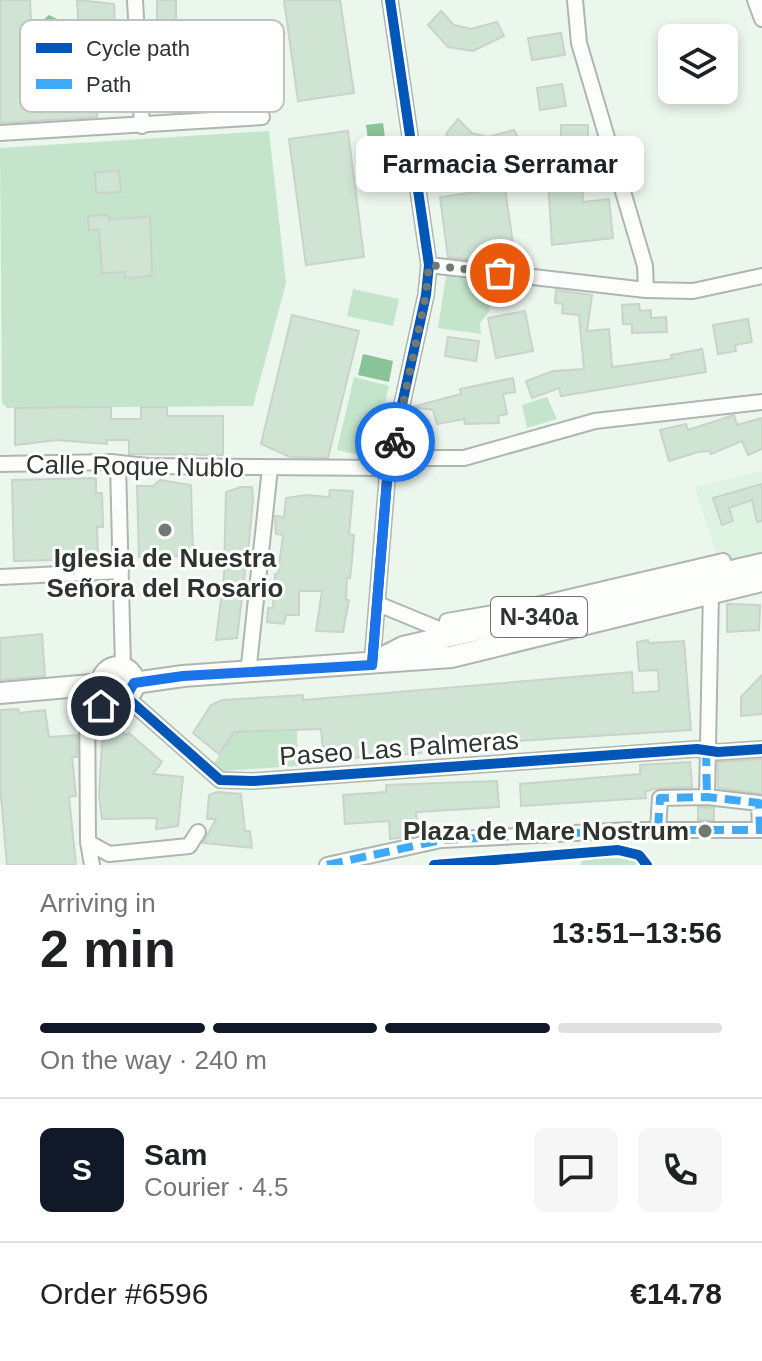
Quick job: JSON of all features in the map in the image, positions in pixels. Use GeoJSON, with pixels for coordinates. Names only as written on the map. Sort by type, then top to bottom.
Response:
{"type":"FeatureCollection","features":[{"type":"Feature","properties":{"kind":"main road","name":"N-340a"},"geometry":{"type":"LineString","coordinates":[[372,665],[383,654],[452,629],[614,599],[762,564]]}},
{"type":"Feature","properties":{"kind":"main road","name":"N-340a"},"geometry":{"type":"LineString","coordinates":[[0,693],[451,657],[534,639],[710,575],[762,581]]}},
{"type":"Feature","properties":{"kind":"street"},"geometry":{"type":"LineString","coordinates":[[135,0],[136,20]]}},
{"type":"Feature","properties":{"kind":"street"},"geometry":{"type":"LineString","coordinates":[[372,665],[389,463],[426,295],[429,265],[390,0]]}},
{"type":"Feature","properties":{"kind":"street"},"geometry":{"type":"LineString","coordinates":[[575,0],[579,43],[645,266],[646,290]]}},
{"type":"Feature","properties":{"kind":"street"},"geometry":{"type":"LineString","coordinates":[[755,0],[762,19]]}},
{"type":"Feature","properties":{"kind":"street"},"geometry":{"type":"LineString","coordinates":[[141,112],[142,126]]}},
{"type":"Feature","properties":{"kind":"street"},"geometry":{"type":"LineString","coordinates":[[0,133],[262,117]]}},
{"type":"Feature","properties":{"kind":"street"},"geometry":{"type":"LineString","coordinates":[[429,265],[646,290],[693,291],[762,276]]}},
{"type":"Feature","properties":{"kind":"street","name":"Calle Roque Nublo"},"geometry":{"type":"LineString","coordinates":[[0,464],[270,468],[464,458],[595,421],[762,402]]}},
{"type":"Feature","properties":{"kind":"street"},"geometry":{"type":"LineString","coordinates":[[92,865],[88,842],[87,730],[113,686],[121,571],[118,464]]}},
{"type":"Feature","properties":{"kind":"street"},"geometry":{"type":"LineString","coordinates":[[248,674],[270,468]]}},
{"type":"Feature","properties":{"kind":"street"},"geometry":{"type":"LineString","coordinates":[[0,577],[121,571]]}},
{"type":"Feature","properties":{"kind":"street"},"geometry":{"type":"LineString","coordinates":[[378,604],[452,629],[523,608],[643,580],[710,575],[707,797]]}},
{"type":"Feature","properties":{"kind":"street"},"geometry":{"type":"LineString","coordinates":[[614,599],[643,580]]}},
{"type":"Feature","properties":{"kind":"street"},"geometry":{"type":"LineString","coordinates":[[87,730],[113,686]]}},
{"type":"Feature","properties":{"kind":"street","name":"Paseo Las Palmeras"},"geometry":{"type":"LineString","coordinates":[[113,686],[220,780],[253,781],[706,750],[762,749]]}},
{"type":"Feature","properties":{"kind":"street"},"geometry":{"type":"LineString","coordinates":[[327,865],[441,840],[658,829],[761,830],[759,803],[707,797],[660,798],[658,829]]}},
{"type":"Feature","properties":{"kind":"street"},"geometry":{"type":"LineString","coordinates":[[88,842],[109,854],[189,846],[198,832]]}},
{"type":"Feature","properties":{"kind":"shaded area"},"geometry":{"type":"Polygon","coordinates":[[[383,123],[388,160],[371,162],[366,125],[383,123]]]}},
{"type":"Feature","properties":{"kind":"shaded area"},"geometry":{"type":"Polygon","coordinates":[[[269,131],[286,283],[253,406],[7,408],[2,403],[0,148],[269,131]]]}},
{"type":"Feature","properties":{"kind":"shaded area"},"geometry":{"type":"Polygon","coordinates":[[[446,276],[493,282],[489,312],[480,323],[481,334],[438,328],[446,276]]]}},
{"type":"Feature","properties":{"kind":"shaded area"},"geometry":{"type":"Polygon","coordinates":[[[353,289],[399,299],[393,326],[347,316],[353,289]]]}},
{"type":"Feature","properties":{"kind":"shaded area"},"geometry":{"type":"Polygon","coordinates":[[[363,354],[393,361],[389,382],[358,375],[363,354]]]}},
{"type":"Feature","properties":{"kind":"shaded area"},"geometry":{"type":"Polygon","coordinates":[[[354,377],[389,386],[372,458],[337,450],[354,377]]]}},
{"type":"Feature","properties":{"kind":"shaded area"},"geometry":{"type":"Polygon","coordinates":[[[547,397],[557,419],[527,428],[522,405],[547,397]]]}},
{"type":"Feature","properties":{"kind":"shaded area"},"geometry":{"type":"Polygon","coordinates":[[[762,471],[762,562],[729,570],[716,553],[695,487],[762,471]]]}},
{"type":"Feature","properties":{"kind":"shaded area"},"geometry":{"type":"Polygon","coordinates":[[[297,730],[298,766],[221,771],[211,768],[234,732],[297,730]]]}},
{"type":"Feature","properties":{"kind":"shaded area"},"geometry":{"type":"Polygon","coordinates":[[[630,855],[640,865],[580,865],[585,857],[630,855]]]}},
{"type":"Feature","properties":{"kind":"building"},"geometry":{"type":"Polygon","coordinates":[[[0,0],[30,0],[31,20],[20,20],[20,112],[97,112],[97,117],[0,123],[0,0]]]}},
{"type":"Feature","properties":{"kind":"building"},"geometry":{"type":"Polygon","coordinates":[[[77,0],[114,4],[115,20],[78,20],[77,0]]]}},
{"type":"Feature","properties":{"kind":"building"},"geometry":{"type":"Polygon","coordinates":[[[157,0],[176,0],[176,20],[157,20],[157,0]]]}},
{"type":"Feature","properties":{"kind":"building"},"geometry":{"type":"Polygon","coordinates":[[[284,0],[340,0],[354,93],[298,101],[284,0]]]}},
{"type":"Feature","properties":{"kind":"building"},"geometry":{"type":"Polygon","coordinates":[[[441,11],[454,25],[471,29],[497,22],[504,36],[473,51],[448,47],[428,25],[441,11]]]}},
{"type":"Feature","properties":{"kind":"building"},"geometry":{"type":"Polygon","coordinates":[[[561,33],[565,55],[532,60],[528,38],[561,33]]]}},
{"type":"Feature","properties":{"kind":"building"},"geometry":{"type":"Polygon","coordinates":[[[562,84],[566,106],[540,110],[537,88],[562,84]]]}},
{"type":"Feature","properties":{"kind":"building"},"geometry":{"type":"Polygon","coordinates":[[[458,119],[472,133],[488,137],[514,130],[522,145],[491,160],[465,156],[446,134],[458,119]]]}},
{"type":"Feature","properties":{"kind":"building"},"geometry":{"type":"Polygon","coordinates":[[[561,125],[588,125],[588,149],[581,149],[583,202],[609,199],[613,238],[552,245],[547,164],[561,163],[561,125]]]}},
{"type":"Feature","properties":{"kind":"building"},"geometry":{"type":"Polygon","coordinates":[[[348,131],[364,257],[306,265],[289,139],[348,131]]]}},
{"type":"Feature","properties":{"kind":"building"},"geometry":{"type":"Polygon","coordinates":[[[119,171],[121,192],[96,193],[95,172],[119,171]]]}},
{"type":"Feature","properties":{"kind":"building"},"geometry":{"type":"Polygon","coordinates":[[[505,188],[516,265],[448,257],[440,197],[505,188]]]}},
{"type":"Feature","properties":{"kind":"building"},"geometry":{"type":"Polygon","coordinates":[[[108,215],[109,220],[150,216],[152,276],[125,278],[125,272],[102,273],[99,230],[89,230],[88,216],[108,215]]]}},
{"type":"Feature","properties":{"kind":"building"},"geometry":{"type":"Polygon","coordinates":[[[556,290],[592,295],[587,331],[609,329],[612,367],[672,359],[671,355],[702,349],[706,372],[561,396],[559,388],[532,398],[526,381],[553,371],[584,369],[579,315],[562,313],[563,304],[555,303],[556,290]]]}},
{"type":"Feature","properties":{"kind":"building"},"geometry":{"type":"Polygon","coordinates":[[[639,304],[640,311],[651,310],[651,318],[666,317],[667,332],[632,333],[632,324],[623,324],[622,305],[639,304]]]}},
{"type":"Feature","properties":{"kind":"building"},"geometry":{"type":"Polygon","coordinates":[[[525,311],[533,351],[496,358],[488,318],[525,311]]]}},
{"type":"Feature","properties":{"kind":"building"},"geometry":{"type":"Polygon","coordinates":[[[292,315],[359,331],[328,458],[290,457],[261,444],[292,315]]]}},
{"type":"Feature","properties":{"kind":"building"},"geometry":{"type":"Polygon","coordinates":[[[748,319],[752,342],[735,345],[736,351],[718,354],[713,325],[748,319]]]}},
{"type":"Feature","properties":{"kind":"building"},"geometry":{"type":"Polygon","coordinates":[[[448,337],[479,341],[476,361],[445,356],[448,337]]]}},
{"type":"Feature","properties":{"kind":"building"},"geometry":{"type":"Polygon","coordinates":[[[513,378],[515,392],[503,394],[507,414],[498,416],[499,423],[465,424],[464,419],[437,424],[433,410],[412,407],[461,394],[460,389],[513,378]]]}},
{"type":"Feature","properties":{"kind":"building"},"geometry":{"type":"Polygon","coordinates":[[[111,407],[111,419],[141,419],[141,407],[167,407],[167,416],[223,416],[223,455],[129,454],[129,440],[107,440],[107,444],[57,440],[15,445],[15,408],[111,407]]]}},
{"type":"Feature","properties":{"kind":"building"},"geometry":{"type":"Polygon","coordinates":[[[734,415],[737,425],[762,418],[762,449],[748,455],[742,441],[711,454],[710,451],[698,452],[669,461],[660,430],[686,424],[688,430],[734,415]]]}},
{"type":"Feature","properties":{"kind":"building"},"geometry":{"type":"Polygon","coordinates":[[[96,478],[96,493],[102,493],[103,527],[97,527],[98,559],[14,561],[12,480],[96,478]]]}},
{"type":"Feature","properties":{"kind":"building","name":"Iglesia de Nuestra Señora del Rosario"},"geometry":{"type":"Polygon","coordinates":[[[160,480],[191,485],[193,556],[139,557],[137,486],[153,486],[160,480]]]}},
{"type":"Feature","properties":{"kind":"building"},"geometry":{"type":"Polygon","coordinates":[[[762,484],[762,521],[757,522],[752,500],[729,508],[733,521],[722,525],[713,498],[762,484]]]}},
{"type":"Feature","properties":{"kind":"building"},"geometry":{"type":"Polygon","coordinates":[[[252,487],[253,500],[248,552],[243,552],[245,573],[237,638],[216,640],[224,575],[226,492],[252,487]]]}},
{"type":"Feature","properties":{"kind":"building"},"geometry":{"type":"Polygon","coordinates":[[[330,490],[353,491],[349,534],[354,535],[343,632],[316,631],[322,591],[299,591],[299,615],[286,615],[284,624],[267,622],[268,608],[273,608],[275,574],[278,574],[283,535],[276,534],[275,516],[284,517],[286,498],[306,495],[329,497],[330,490]]]}},
{"type":"Feature","properties":{"kind":"building"},"geometry":{"type":"Polygon","coordinates":[[[727,604],[760,605],[759,630],[727,632],[727,604]]]}},
{"type":"Feature","properties":{"kind":"building"},"geometry":{"type":"Polygon","coordinates":[[[42,634],[45,676],[0,680],[0,638],[42,634]]]}},
{"type":"Feature","properties":{"kind":"building"},"geometry":{"type":"Polygon","coordinates":[[[648,640],[649,643],[684,641],[691,730],[420,747],[421,753],[324,760],[321,729],[234,732],[219,754],[193,733],[211,705],[222,700],[303,695],[303,700],[632,672],[633,693],[659,691],[658,670],[639,671],[637,642],[648,640]]]}},
{"type":"Feature","properties":{"kind":"building"},"geometry":{"type":"Polygon","coordinates":[[[762,675],[762,714],[741,716],[741,697],[762,675]]]}},
{"type":"Feature","properties":{"kind":"building"},"geometry":{"type":"Polygon","coordinates":[[[18,709],[19,713],[45,710],[49,737],[77,735],[77,757],[72,757],[76,796],[69,797],[76,865],[7,865],[0,785],[0,710],[18,709]]]}},
{"type":"Feature","properties":{"kind":"building"},"geometry":{"type":"Polygon","coordinates":[[[109,723],[126,735],[129,733],[162,762],[153,774],[183,777],[178,826],[156,829],[157,818],[102,819],[99,795],[103,726],[109,723]]]}},
{"type":"Feature","properties":{"kind":"building"},"geometry":{"type":"Polygon","coordinates":[[[762,759],[762,794],[718,788],[718,762],[762,759]]]}},
{"type":"Feature","properties":{"kind":"building"},"geometry":{"type":"Polygon","coordinates":[[[690,762],[692,787],[653,789],[645,792],[646,798],[521,806],[520,784],[640,774],[640,765],[690,762]]]}},
{"type":"Feature","properties":{"kind":"building"},"geometry":{"type":"Polygon","coordinates":[[[497,781],[499,807],[416,812],[418,835],[390,839],[389,821],[345,824],[343,795],[386,792],[386,785],[497,781]]]}},
{"type":"Feature","properties":{"kind":"building"},"geometry":{"type":"Polygon","coordinates":[[[217,792],[241,794],[245,831],[250,831],[252,848],[203,843],[216,819],[207,819],[209,795],[217,792]]]}},
{"type":"Feature","properties":{"kind":"building"},"geometry":{"type":"Polygon","coordinates":[[[698,807],[714,808],[714,820],[698,820],[698,807]]]}},
{"type":"Feature","properties":{"kind":"marked path"},"geometry":{"type":"LineString","coordinates":[[706,750],[707,797]]}},
{"type":"Feature","properties":{"kind":"marked path"},"geometry":{"type":"LineString","coordinates":[[658,829],[660,798],[707,797],[759,803],[760,830]]}},
{"type":"Feature","properties":{"kind":"marked path"},"geometry":{"type":"LineString","coordinates":[[327,865],[441,840],[631,830],[762,830]]}},
{"type":"Feature","properties":{"kind":"cycle path"},"geometry":{"type":"LineString","coordinates":[[372,665],[388,468],[426,295],[429,265],[390,0]]}},
{"type":"Feature","properties":{"kind":"cycle path"},"geometry":{"type":"LineString","coordinates":[[126,697],[220,780],[253,781],[697,749],[718,752],[762,749]]}},
{"type":"Feature","properties":{"kind":"cycle path"},"geometry":{"type":"LineString","coordinates":[[434,865],[618,850],[639,855],[647,865]]}},
{"type":"Feature","properties":{"kind":"way so far"},"geometry":{"type":"LineString","coordinates":[[395,442],[426,295],[429,265],[500,273]]}},
{"type":"Feature","properties":{"kind":"place","name":"Farmacia Serramar"},"geometry":{"type":"Point","coordinates":[500,273]}},
{"type":"Feature","properties":{"kind":"place","name":"Iglesia de Nuestra Señora del Rosario"},"geometry":{"type":"Point","coordinates":[165,530]}},
{"type":"Feature","properties":{"kind":"place","name":"Plaza de Mare Nostrum"},"geometry":{"type":"Point","coordinates":[705,831]}},
{"type":"Feature","properties":{"kind":"route"},"geometry":{"type":"LineString","coordinates":[[101,706],[109,696],[117,699],[126,697],[133,690],[134,683],[183,676],[372,665],[388,468],[395,442]]}}]}
